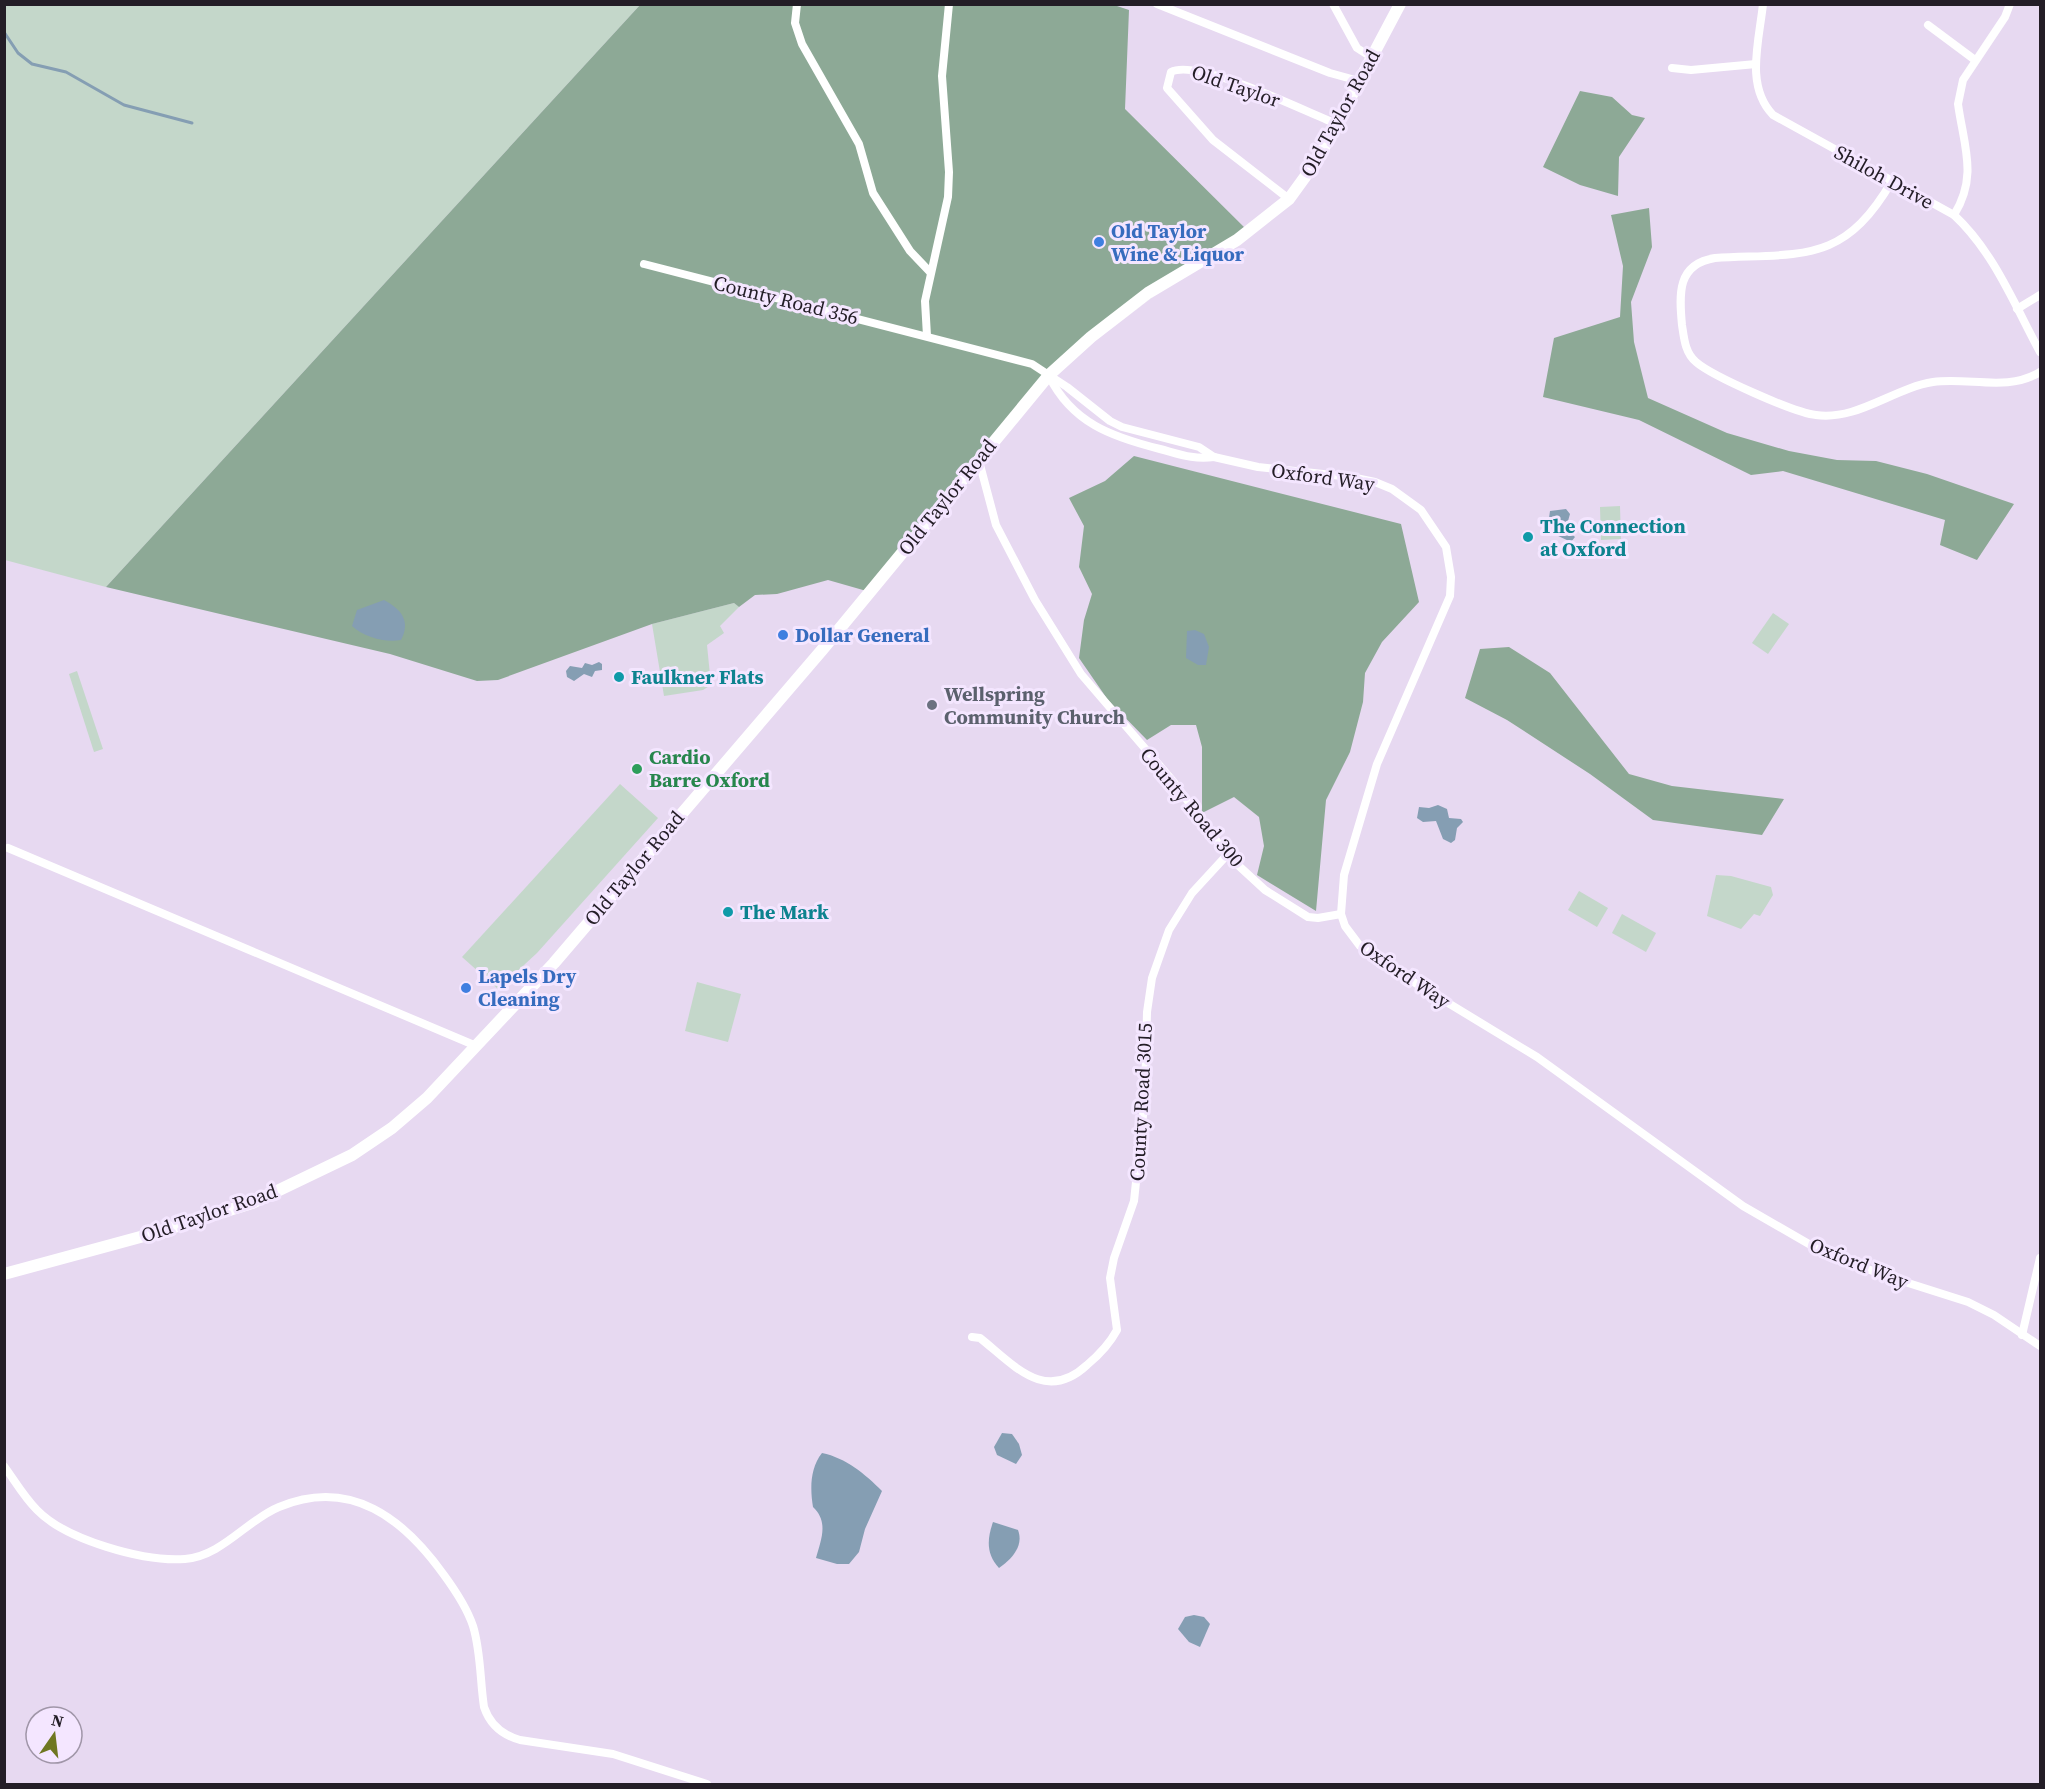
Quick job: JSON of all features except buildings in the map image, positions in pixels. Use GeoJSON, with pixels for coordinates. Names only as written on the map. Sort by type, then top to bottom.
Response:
{"type":"FeatureCollection","features":[{"type":"Feature","properties":{"kind":"street"},"geometry":{"type":"LineString","coordinates":[[797,4],[795,23],[802,44],[859,144],[873,193],[910,251],[930,272]]}},
{"type":"Feature","properties":{"kind":"street"},"geometry":{"type":"LineString","coordinates":[[927,336],[925,301],[948,197],[949,172],[942,76],[949,4]]}},
{"type":"Feature","properties":{"kind":"street"},"geometry":{"type":"LineString","coordinates":[[1157,4],[1330,72],[1359,81]]}},
{"type":"Feature","properties":{"kind":"street"},"geometry":{"type":"LineString","coordinates":[[1333,4],[1357,48],[1371,57]]}},
{"type":"Feature","properties":{"kind":"street","name":"Old Taylor Road"},"geometry":{"type":"LineString","coordinates":[[4,1274],[156,1233],[252,1203],[352,1155],[392,1128],[427,1098],[474,1045],[554,963],[822,650],[1049,375],[1091,337],[1148,293],[1237,240],[1289,200],[1318,159],[1400,4]]}},
{"type":"Feature","properties":{"kind":"street","name":"Shiloh Drive"},"geometry":{"type":"LineString","coordinates":[[1763,4],[1756,64],[1758,93],[1773,115],[1954,215],[1971,231],[1984,249],[2040,352]]}},
{"type":"Feature","properties":{"kind":"street"},"geometry":{"type":"LineString","coordinates":[[1954,215],[1965,198],[1969,183],[1958,104],[1959,92],[1975,60],[2005,16],[2010,4]]}},
{"type":"Feature","properties":{"kind":"street"},"geometry":{"type":"LineString","coordinates":[[1928,25],[1975,60]]}},
{"type":"Feature","properties":{"kind":"street"},"geometry":{"type":"LineString","coordinates":[[1672,68],[1690,70],[1756,64]]}},
{"type":"Feature","properties":{"kind":"street","name":"Old Taylor"},"geometry":{"type":"LineString","coordinates":[[1289,200],[1213,140],[1167,88],[1172,72],[1187,67],[1228,79],[1337,124]]}},
{"type":"Feature","properties":{"kind":"street"},"geometry":{"type":"LineString","coordinates":[[1892,181],[1877,207],[1857,229],[1833,245],[1806,253],[1715,258],[1703,260],[1693,267],[1686,276],[1680,293],[1687,350],[1694,361],[1709,371],[1792,407],[1824,416],[1844,413],[1934,382],[2010,382],[2025,380],[2040,372]]}},
{"type":"Feature","properties":{"kind":"street","name":"County Road 356"},"geometry":{"type":"LineString","coordinates":[[644,264],[1032,364],[1049,375]]}},
{"type":"Feature","properties":{"kind":"street"},"geometry":{"type":"LineString","coordinates":[[2017,309],[2040,295]]}},
{"type":"Feature","properties":{"kind":"street","name":"Oxford Way"},"geometry":{"type":"LineString","coordinates":[[1049,375],[1110,421],[1199,447],[1214,457]]}},
{"type":"Feature","properties":{"kind":"street","name":"Oxford Way"},"geometry":{"type":"LineString","coordinates":[[1049,375],[1059,396],[1089,422],[1110,435],[1197,459],[1214,457],[1258,467],[1375,482],[1392,489],[1421,510],[1446,547],[1451,577],[1450,596],[1377,764],[1344,875],[1341,914],[1345,927],[1360,946],[1407,978],[1537,1057],[1743,1206],[1821,1251],[1883,1275],[1968,1302],[1994,1314],[2040,1346]]}},
{"type":"Feature","properties":{"kind":"street","name":"County Road 300"},"geometry":{"type":"LineString","coordinates":[[979,461],[996,525],[1035,600],[1081,674],[1173,781],[1227,855],[1265,890],[1308,917],[1318,918],[1341,914]]}},
{"type":"Feature","properties":{"kind":"street"},"geometry":{"type":"LineString","coordinates":[[8,849],[474,1045]]}},
{"type":"Feature","properties":{"kind":"street","name":"County Road 3015"},"geometry":{"type":"LineString","coordinates":[[972,1337],[980,1338],[1025,1374],[1051,1383],[1067,1380],[1081,1371],[1096,1357],[1117,1330],[1110,1278],[1114,1258],[1134,1201],[1144,1107],[1146,1012],[1152,978],[1169,930],[1192,893],[1227,855]]}},
{"type":"Feature","properties":{"kind":"street"},"geometry":{"type":"LineString","coordinates":[[2022,1335],[2038,1280],[2040,1258]]}},
{"type":"Feature","properties":{"kind":"street"},"geometry":{"type":"LineString","coordinates":[[4,1466],[38,1512],[58,1525],[94,1543],[121,1552],[162,1558],[186,1559],[203,1554],[280,1507],[323,1497],[370,1505],[388,1514],[414,1538],[456,1592],[473,1626],[484,1707],[487,1718],[496,1728],[507,1737],[613,1754],[707,1785]]}},
{"type":"Feature","properties":{"kind":"green space"},"geometry":{"type":"Polygon","coordinates":[[[4,5],[640,5],[106,587],[5,560],[4,5]]]}},
{"type":"Feature","properties":{"kind":"green space"},"geometry":{"type":"Polygon","coordinates":[[[640,5],[1114,5],[1129,10],[1125,109],[1249,232],[1193,266],[1049,375],[870,592],[828,580],[777,594],[755,595],[739,607],[734,603],[652,624],[498,680],[477,681],[390,654],[106,587],[640,5]]]}},
{"type":"Feature","properties":{"kind":"green space"},"geometry":{"type":"Polygon","coordinates":[[[1580,91],[1612,97],[1632,115],[1645,118],[1619,157],[1618,196],[1580,185],[1543,167],[1580,91]]]}},
{"type":"Feature","properties":{"kind":"green space"},"geometry":{"type":"Polygon","coordinates":[[[1649,208],[1652,247],[1631,302],[1634,342],[1648,398],[1727,433],[1789,451],[1837,460],[1876,461],[1927,474],[2014,504],[1977,560],[1940,545],[1945,520],[1783,471],[1751,475],[1639,420],[1543,397],[1554,338],[1620,317],[1623,266],[1611,215],[1649,208]]]}},
{"type":"Feature","properties":{"kind":"green space"},"geometry":{"type":"Polygon","coordinates":[[[1134,456],[1401,524],[1419,602],[1382,642],[1365,673],[1363,702],[1350,752],[1326,800],[1316,911],[1257,875],[1264,846],[1259,817],[1234,797],[1202,813],[1202,747],[1196,725],[1171,725],[1147,740],[1108,700],[1079,658],[1084,620],[1092,594],[1079,567],[1084,526],[1069,498],[1105,481],[1134,456]]]}},
{"type":"Feature","properties":{"kind":"green space"},"geometry":{"type":"Polygon","coordinates":[[[1620,506],[1621,539],[1601,540],[1600,507],[1620,506]]]}},
{"type":"Feature","properties":{"kind":"green space"},"geometry":{"type":"Polygon","coordinates":[[[734,603],[739,607],[720,626],[724,633],[707,645],[711,685],[703,690],[664,696],[652,624],[734,603]]]}},
{"type":"Feature","properties":{"kind":"green space"},"geometry":{"type":"Polygon","coordinates":[[[1773,613],[1789,624],[1768,654],[1752,643],[1773,613]]]}},
{"type":"Feature","properties":{"kind":"green space"},"geometry":{"type":"Polygon","coordinates":[[[1509,647],[1550,673],[1629,774],[1672,786],[1784,799],[1762,835],[1653,820],[1590,774],[1507,720],[1465,698],[1480,649],[1509,647]]]}},
{"type":"Feature","properties":{"kind":"green space"},"geometry":{"type":"Polygon","coordinates":[[[77,671],[103,749],[94,752],[69,674],[77,671]]]}},
{"type":"Feature","properties":{"kind":"green space"},"geometry":{"type":"Polygon","coordinates":[[[620,784],[658,818],[537,953],[498,989],[462,957],[620,784]]]}},
{"type":"Feature","properties":{"kind":"green space"},"geometry":{"type":"Polygon","coordinates":[[[1716,875],[1731,876],[1771,887],[1773,895],[1760,916],[1754,914],[1741,929],[1707,916],[1716,875]]]}},
{"type":"Feature","properties":{"kind":"green space"},"geometry":{"type":"Polygon","coordinates":[[[1579,891],[1608,908],[1597,927],[1568,910],[1579,891]]]}},
{"type":"Feature","properties":{"kind":"green space"},"geometry":{"type":"Polygon","coordinates":[[[1622,914],[1656,933],[1646,952],[1612,933],[1622,914]]]}},
{"type":"Feature","properties":{"kind":"green space"},"geometry":{"type":"Polygon","coordinates":[[[697,982],[741,994],[728,1042],[685,1031],[697,982]]]}},
{"type":"Feature","properties":{"kind":"water"},"geometry":{"type":"Polygon","coordinates":[[[1566,509],[1570,514],[1566,528],[1575,537],[1571,542],[1554,534],[1554,522],[1549,518],[1550,511],[1566,509]]]}},
{"type":"Feature","properties":{"kind":"water"},"geometry":{"type":"Polygon","coordinates":[[[384,600],[403,616],[405,627],[401,640],[388,641],[375,638],[352,626],[357,610],[384,600]]]}},
{"type":"Feature","properties":{"kind":"water"},"geometry":{"type":"Polygon","coordinates":[[[1195,630],[1204,634],[1209,647],[1206,665],[1198,665],[1186,658],[1187,631],[1195,630]]]}},
{"type":"Feature","properties":{"kind":"water"},"geometry":{"type":"Polygon","coordinates":[[[599,662],[602,664],[602,670],[595,671],[592,677],[584,674],[574,681],[567,677],[566,671],[570,666],[582,668],[585,663],[592,665],[599,662]]]}},
{"type":"Feature","properties":{"kind":"water"},"geometry":{"type":"Polygon","coordinates":[[[1438,805],[1447,809],[1449,818],[1461,819],[1463,822],[1457,828],[1455,840],[1451,843],[1443,839],[1436,821],[1423,822],[1417,818],[1419,807],[1429,808],[1438,805]]]}},
{"type":"Feature","properties":{"kind":"water"},"geometry":{"type":"Polygon","coordinates":[[[1002,1433],[1012,1434],[1019,1444],[1022,1455],[1016,1464],[997,1455],[994,1447],[1002,1433]]]}},
{"type":"Feature","properties":{"kind":"water"},"geometry":{"type":"Polygon","coordinates":[[[822,1453],[831,1455],[855,1468],[882,1491],[865,1529],[859,1552],[849,1564],[837,1564],[816,1558],[822,1525],[813,1507],[811,1486],[815,1465],[822,1453]]]}},
{"type":"Feature","properties":{"kind":"water"},"geometry":{"type":"Polygon","coordinates":[[[993,1522],[1018,1530],[1019,1536],[1016,1552],[999,1568],[992,1557],[989,1546],[993,1522]]]}},
{"type":"Feature","properties":{"kind":"water"},"geometry":{"type":"Polygon","coordinates":[[[1194,1615],[1204,1617],[1210,1624],[1200,1647],[1189,1642],[1178,1629],[1185,1617],[1194,1615]]]}},
{"type":"Feature","properties":{"kind":"waterway"},"geometry":{"type":"LineString","coordinates":[[4,32],[18,53],[32,64],[66,72],[124,105],[192,123]]}},
{"type":"Feature","properties":{"kind":"place","name":"Old Taylor Wine & Liquor"},"geometry":{"type":"Point","coordinates":[1099,242]}},
{"type":"Feature","properties":{"kind":"place","name":"The Connection at Oxford"},"geometry":{"type":"Point","coordinates":[1528,537]}},
{"type":"Feature","properties":{"kind":"place","name":"Dollar General"},"geometry":{"type":"Point","coordinates":[783,635]}},
{"type":"Feature","properties":{"kind":"place","name":"Faulkner Flats"},"geometry":{"type":"Point","coordinates":[619,677]}},
{"type":"Feature","properties":{"kind":"place","name":"Wellspring Community Church"},"geometry":{"type":"Point","coordinates":[932,705]}},
{"type":"Feature","properties":{"kind":"place","name":"Cardio Barre Oxford"},"geometry":{"type":"Point","coordinates":[637,769]}},
{"type":"Feature","properties":{"kind":"place","name":"The Mark"},"geometry":{"type":"Point","coordinates":[728,912]}},
{"type":"Feature","properties":{"kind":"place","name":"Lapels Dry Cleaning"},"geometry":{"type":"Point","coordinates":[466,988]}}]}
